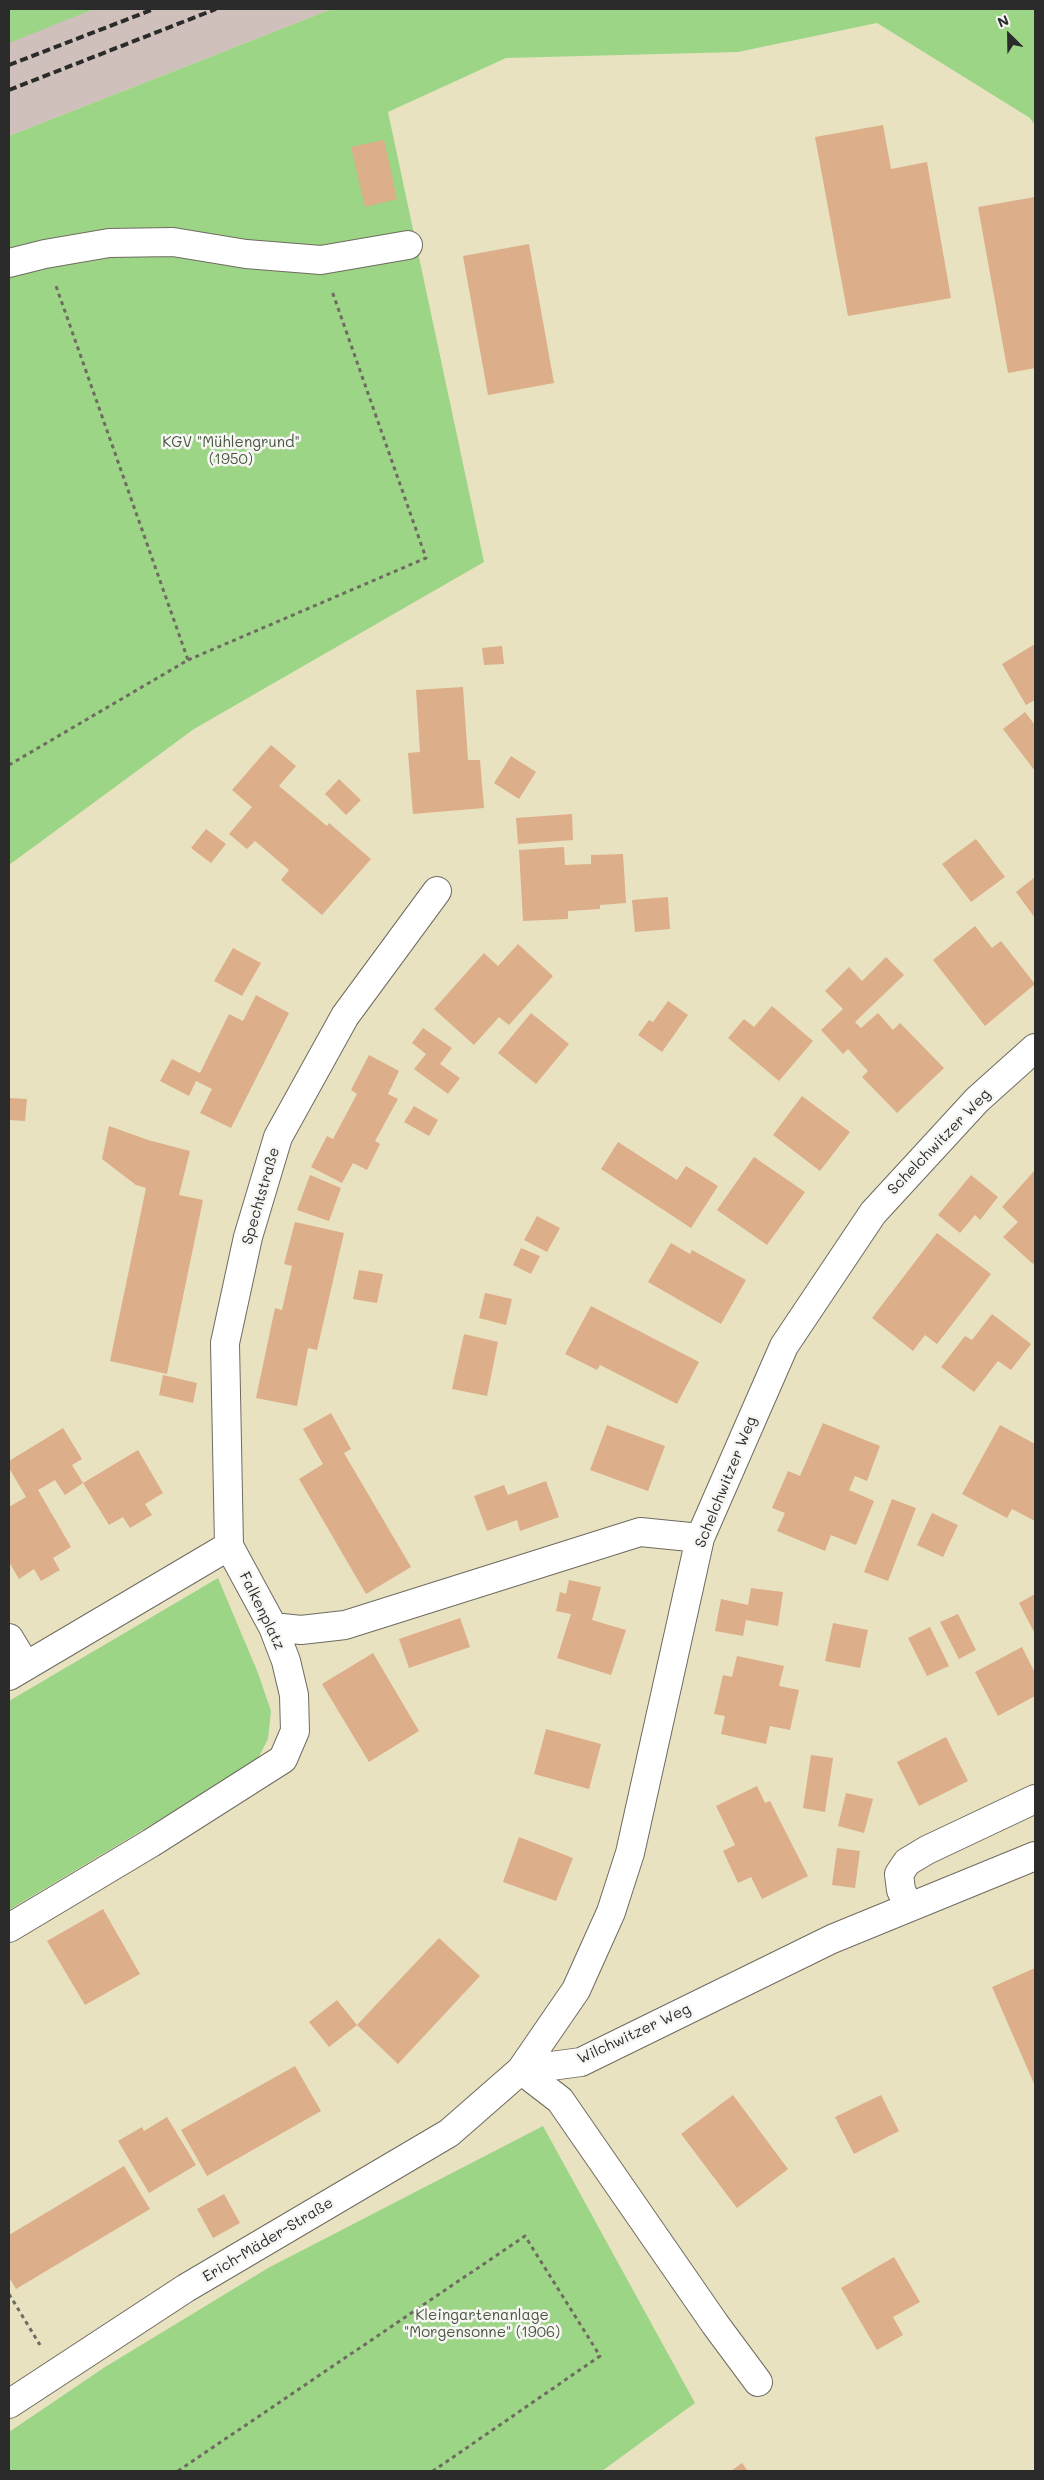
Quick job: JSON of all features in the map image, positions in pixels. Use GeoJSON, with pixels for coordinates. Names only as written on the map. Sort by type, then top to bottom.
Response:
{"type":"FeatureCollection","features":[{"type":"Feature","properties":{"kind":"street"},"geometry":{"type":"LineString","coordinates":[[9,263],[45,254],[109,243],[173,242],[246,254],[321,260],[408,245]]}},
{"type":"Feature","properties":{"kind":"street","name":"Spechtstraße"},"geometry":{"type":"LineString","coordinates":[[228,1546],[225,1343],[248,1237],[278,1136],[344,1016],[437,891]]}},
{"type":"Feature","properties":{"kind":"street","name":"Schelchwitzer Weg"},"geometry":{"type":"LineString","coordinates":[[521,2070],[576,1990],[611,1912],[630,1852],[700,1538],[784,1346],[873,1213],[977,1100],[1035,1048]]}},
{"type":"Feature","properties":{"kind":"street"},"geometry":{"type":"LineString","coordinates":[[274,1627],[301,1630],[345,1626],[640,1532],[700,1538]]}},
{"type":"Feature","properties":{"kind":"street"},"geometry":{"type":"LineString","coordinates":[[9,1638],[18,1671],[228,1546]]}},
{"type":"Feature","properties":{"kind":"street","name":"Falkenplatz"},"geometry":{"type":"LineString","coordinates":[[9,1928],[151,1842],[283,1758],[295,1731],[294,1695],[286,1661],[274,1627],[228,1546]]}},
{"type":"Feature","properties":{"kind":"street"},"geometry":{"type":"LineString","coordinates":[[909,1907],[901,1890],[899,1874],[907,1862],[927,1850],[1035,1799]]}},
{"type":"Feature","properties":{"kind":"street","name":"Wilchwitzer Weg"},"geometry":{"type":"LineString","coordinates":[[521,2070],[581,2062],[832,1939],[1035,1856]]}},
{"type":"Feature","properties":{"kind":"street"},"geometry":{"type":"LineString","coordinates":[[521,2070],[560,2100],[715,2324],[758,2382]]}},
{"type":"Feature","properties":{"kind":"street","name":"Erich-Mäder-Straße"},"geometry":{"type":"LineString","coordinates":[[9,2404],[186,2288],[449,2133],[521,2070]]}},
{"type":"Feature","properties":{"kind":"path"},"geometry":{"type":"LineString","coordinates":[[45,254],[188,660]]}},
{"type":"Feature","properties":{"kind":"path"},"geometry":{"type":"LineString","coordinates":[[9,765],[188,660],[426,558],[321,260]]}},
{"type":"Feature","properties":{"kind":"path"},"geometry":{"type":"LineString","coordinates":[[178,2471],[525,2236],[600,2356],[433,2471]]}},
{"type":"Feature","properties":{"kind":"path"},"geometry":{"type":"LineString","coordinates":[[9,2294],[56,2372]]}},
{"type":"Feature","properties":{"kind":"shaded area"},"geometry":{"type":"Polygon","coordinates":[[[9,9],[332,9],[9,136],[9,9]]]}},
{"type":"Feature","properties":{"kind":"green space"},"geometry":{"type":"Polygon","coordinates":[[[9,9],[94,9],[9,43],[9,9]]]}},
{"type":"Feature","properties":{"kind":"green space","name":"KGV \"Mühlengrund\" (1950)"},"geometry":{"type":"Polygon","coordinates":[[[332,9],[1033,9],[1035,10],[1035,125],[1030,118],[877,23],[738,52],[506,58],[388,112],[484,562],[194,729],[9,865],[9,136],[332,9]]]}},
{"type":"Feature","properties":{"kind":"green space"},"geometry":{"type":"Polygon","coordinates":[[[218,1578],[258,1673],[271,1711],[268,1739],[256,1762],[9,1910],[9,1701],[218,1578]]]}},
{"type":"Feature","properties":{"kind":"green space","name":"Kleingartenanlage \"Morgensonne\" (1906)"},"geometry":{"type":"Polygon","coordinates":[[[543,2126],[695,2403],[602,2471],[9,2471],[9,2432],[105,2367],[268,2268],[543,2126]]]}},
{"type":"Feature","properties":{"kind":"building"},"geometry":{"type":"Polygon","coordinates":[[[883,125],[891,169],[927,162],[951,298],[848,316],[815,137],[883,125]]]}},
{"type":"Feature","properties":{"kind":"building"},"geometry":{"type":"Polygon","coordinates":[[[384,140],[397,199],[365,207],[351,147],[384,140]]]}},
{"type":"Feature","properties":{"kind":"building"},"geometry":{"type":"Polygon","coordinates":[[[1035,197],[1035,368],[1008,373],[978,207],[1035,197]]]}},
{"type":"Feature","properties":{"kind":"building"},"geometry":{"type":"Polygon","coordinates":[[[529,244],[554,383],[488,395],[463,256],[529,244]]]}},
{"type":"Feature","properties":{"kind":"building"},"geometry":{"type":"Polygon","coordinates":[[[1035,644],[1035,700],[1026,705],[1002,664],[1035,644]]]}},
{"type":"Feature","properties":{"kind":"building"},"geometry":{"type":"Polygon","coordinates":[[[502,646],[504,664],[484,665],[482,648],[502,646]]]}},
{"type":"Feature","properties":{"kind":"building"},"geometry":{"type":"Polygon","coordinates":[[[463,687],[468,760],[480,760],[484,808],[413,814],[408,753],[420,752],[416,690],[463,687]]]}},
{"type":"Feature","properties":{"kind":"building"},"geometry":{"type":"Polygon","coordinates":[[[1025,712],[1035,725],[1035,771],[1003,729],[1025,712]]]}},
{"type":"Feature","properties":{"kind":"building"},"geometry":{"type":"Polygon","coordinates":[[[271,745],[296,766],[279,786],[327,826],[329,823],[371,859],[322,915],[281,880],[289,870],[255,841],[247,849],[229,834],[252,807],[232,790],[271,745]]]}},
{"type":"Feature","properties":{"kind":"building"},"geometry":{"type":"Polygon","coordinates":[[[511,756],[536,772],[519,799],[494,783],[511,756]]]}},
{"type":"Feature","properties":{"kind":"building"},"geometry":{"type":"Polygon","coordinates":[[[339,779],[361,800],[346,815],[325,794],[339,779]]]}},
{"type":"Feature","properties":{"kind":"building"},"geometry":{"type":"Polygon","coordinates":[[[572,814],[573,840],[518,844],[516,818],[572,814]]]}},
{"type":"Feature","properties":{"kind":"building"},"geometry":{"type":"Polygon","coordinates":[[[206,829],[226,844],[211,863],[191,848],[206,829]]]}},
{"type":"Feature","properties":{"kind":"building"},"geometry":{"type":"Polygon","coordinates":[[[976,839],[1005,877],[971,902],[942,864],[976,839]]]}},
{"type":"Feature","properties":{"kind":"building"},"geometry":{"type":"Polygon","coordinates":[[[564,847],[565,865],[591,864],[591,855],[623,854],[626,903],[600,905],[600,909],[568,911],[568,919],[523,921],[519,850],[564,847]]]}},
{"type":"Feature","properties":{"kind":"building"},"geometry":{"type":"Polygon","coordinates":[[[1035,877],[1035,918],[1016,892],[1035,877]]]}},
{"type":"Feature","properties":{"kind":"building"},"geometry":{"type":"Polygon","coordinates":[[[668,897],[670,929],[635,932],[632,900],[668,897]]]}},
{"type":"Feature","properties":{"kind":"building"},"geometry":{"type":"Polygon","coordinates":[[[975,926],[992,948],[1001,941],[1035,984],[985,1026],[933,960],[975,926]]]}},
{"type":"Feature","properties":{"kind":"building"},"geometry":{"type":"Polygon","coordinates":[[[518,944],[553,976],[509,1025],[499,1017],[474,1045],[434,1009],[484,953],[498,966],[518,944]]]}},
{"type":"Feature","properties":{"kind":"building"},"geometry":{"type":"Polygon","coordinates":[[[233,948],[261,963],[242,996],[214,981],[233,948]]]}},
{"type":"Feature","properties":{"kind":"building"},"geometry":{"type":"Polygon","coordinates":[[[886,957],[904,975],[855,1022],[861,1028],[878,1013],[893,1030],[900,1023],[944,1068],[897,1113],[862,1077],[868,1071],[848,1049],[843,1054],[821,1030],[843,1009],[825,991],[849,967],[862,981],[886,957]]]}},
{"type":"Feature","properties":{"kind":"building"},"geometry":{"type":"Polygon","coordinates":[[[256,995],[289,1013],[231,1128],[200,1113],[212,1089],[196,1081],[189,1096],[160,1081],[172,1059],[200,1073],[229,1014],[243,1021],[256,995]]]}},
{"type":"Feature","properties":{"kind":"building"},"geometry":{"type":"Polygon","coordinates":[[[668,1001],[688,1015],[662,1052],[638,1035],[649,1020],[653,1022],[668,1001]]]}},
{"type":"Feature","properties":{"kind":"building"},"geometry":{"type":"Polygon","coordinates":[[[772,1006],[813,1041],[779,1081],[728,1038],[744,1019],[754,1027],[772,1006]]]}},
{"type":"Feature","properties":{"kind":"building"},"geometry":{"type":"Polygon","coordinates":[[[531,1013],[569,1044],[536,1084],[498,1053],[531,1013]]]}},
{"type":"Feature","properties":{"kind":"building"},"geometry":{"type":"Polygon","coordinates":[[[423,1028],[452,1048],[440,1064],[460,1078],[448,1094],[414,1069],[426,1054],[412,1043],[423,1028]]]}},
{"type":"Feature","properties":{"kind":"building"},"geometry":{"type":"Polygon","coordinates":[[[369,1055],[399,1071],[388,1094],[398,1099],[375,1141],[380,1144],[367,1170],[353,1163],[342,1183],[311,1167],[327,1136],[333,1139],[357,1094],[351,1090],[369,1055]]]}},
{"type":"Feature","properties":{"kind":"building"},"geometry":{"type":"Polygon","coordinates":[[[802,1096],[850,1132],[820,1171],[773,1135],[802,1096]]]}},
{"type":"Feature","properties":{"kind":"building"},"geometry":{"type":"Polygon","coordinates":[[[9,1098],[27,1099],[25,1121],[9,1120],[9,1098]]]}},
{"type":"Feature","properties":{"kind":"building"},"geometry":{"type":"Polygon","coordinates":[[[414,1106],[438,1120],[429,1136],[404,1122],[414,1106]]]}},
{"type":"Feature","properties":{"kind":"building"},"geometry":{"type":"Polygon","coordinates":[[[109,1126],[148,1140],[190,1151],[179,1195],[203,1200],[167,1374],[110,1361],[146,1188],[136,1185],[102,1159],[109,1126]]]}},
{"type":"Feature","properties":{"kind":"building"},"geometry":{"type":"Polygon","coordinates":[[[618,1142],[677,1180],[686,1166],[718,1186],[691,1228],[601,1169],[618,1142]]]}},
{"type":"Feature","properties":{"kind":"building"},"geometry":{"type":"Polygon","coordinates":[[[754,1157],[805,1192],[767,1245],[717,1210],[754,1157]]]}},
{"type":"Feature","properties":{"kind":"building"},"geometry":{"type":"Polygon","coordinates":[[[1035,1170],[1035,1261],[1033,1264],[1003,1237],[1018,1222],[1002,1207],[1035,1170]]]}},
{"type":"Feature","properties":{"kind":"building"},"geometry":{"type":"Polygon","coordinates":[[[310,1175],[341,1188],[329,1221],[297,1210],[310,1175]]]}},
{"type":"Feature","properties":{"kind":"building"},"geometry":{"type":"Polygon","coordinates":[[[971,1175],[998,1197],[980,1220],[975,1215],[960,1233],[938,1215],[971,1175]]]}},
{"type":"Feature","properties":{"kind":"building"},"geometry":{"type":"Polygon","coordinates":[[[537,1216],[560,1228],[547,1252],[524,1240],[537,1216]]]}},
{"type":"Feature","properties":{"kind":"building"},"geometry":{"type":"Polygon","coordinates":[[[295,1222],[344,1233],[317,1350],[308,1348],[297,1406],[256,1398],[275,1308],[282,1310],[292,1266],[284,1264],[295,1222]]]}},
{"type":"Feature","properties":{"kind":"building"},"geometry":{"type":"Polygon","coordinates":[[[937,1233],[991,1274],[937,1344],[925,1335],[913,1351],[872,1318],[937,1233]]]}},
{"type":"Feature","properties":{"kind":"building"},"geometry":{"type":"Polygon","coordinates":[[[671,1243],[690,1254],[692,1250],[746,1280],[721,1324],[648,1282],[671,1243]]]}},
{"type":"Feature","properties":{"kind":"building"},"geometry":{"type":"Polygon","coordinates":[[[521,1248],[540,1256],[531,1274],[513,1265],[521,1248]]]}},
{"type":"Feature","properties":{"kind":"building"},"geometry":{"type":"Polygon","coordinates":[[[359,1270],[383,1274],[377,1303],[353,1299],[359,1270]]]}},
{"type":"Feature","properties":{"kind":"building"},"geometry":{"type":"Polygon","coordinates":[[[485,1293],[512,1299],[506,1325],[479,1318],[485,1293]]]}},
{"type":"Feature","properties":{"kind":"building"},"geometry":{"type":"Polygon","coordinates":[[[591,1306],[699,1362],[677,1404],[600,1365],[597,1370],[565,1354],[591,1306]]]}},
{"type":"Feature","properties":{"kind":"building"},"geometry":{"type":"Polygon","coordinates":[[[992,1314],[1031,1344],[1011,1370],[998,1361],[974,1392],[941,1367],[965,1336],[972,1340],[992,1314]]]}},
{"type":"Feature","properties":{"kind":"building"},"geometry":{"type":"Polygon","coordinates":[[[464,1334],[498,1342],[487,1396],[452,1389],[464,1334]]]}},
{"type":"Feature","properties":{"kind":"building"},"geometry":{"type":"Polygon","coordinates":[[[163,1375],[197,1383],[193,1403],[159,1395],[163,1375]]]}},
{"type":"Feature","properties":{"kind":"building"},"geometry":{"type":"Polygon","coordinates":[[[331,1413],[351,1449],[344,1453],[411,1567],[366,1594],[299,1479],[323,1464],[303,1429],[331,1413]]]}},
{"type":"Feature","properties":{"kind":"building"},"geometry":{"type":"Polygon","coordinates":[[[823,1423],[880,1446],[867,1481],[855,1476],[849,1490],[874,1501],[856,1545],[831,1535],[825,1551],[777,1531],[785,1513],[772,1508],[788,1471],[800,1476],[823,1423]]]}},
{"type":"Feature","properties":{"kind":"building"},"geometry":{"type":"Polygon","coordinates":[[[607,1425],[665,1446],[648,1491],[590,1470],[607,1425]]]}},
{"type":"Feature","properties":{"kind":"building"},"geometry":{"type":"Polygon","coordinates":[[[1000,1425],[1035,1444],[1035,1521],[1012,1509],[1007,1518],[962,1494],[1000,1425]]]}},
{"type":"Feature","properties":{"kind":"building"},"geometry":{"type":"Polygon","coordinates":[[[63,1428],[82,1459],[72,1465],[83,1483],[65,1495],[55,1480],[38,1490],[71,1547],[53,1558],[60,1570],[41,1581],[34,1569],[19,1579],[9,1562],[9,1507],[26,1497],[9,1468],[9,1461],[63,1428]]]}},
{"type":"Feature","properties":{"kind":"building"},"geometry":{"type":"Polygon","coordinates":[[[138,1450],[163,1493],[145,1504],[152,1515],[130,1528],[123,1517],[109,1525],[83,1483],[138,1450]]]}},
{"type":"Feature","properties":{"kind":"building"},"geometry":{"type":"Polygon","coordinates":[[[546,1481],[559,1517],[520,1531],[517,1520],[487,1531],[474,1496],[504,1485],[508,1495],[546,1481]]]}},
{"type":"Feature","properties":{"kind":"building"},"geometry":{"type":"Polygon","coordinates":[[[892,1499],[916,1508],[888,1581],[864,1572],[892,1499]]]}},
{"type":"Feature","properties":{"kind":"building"},"geometry":{"type":"Polygon","coordinates":[[[932,1513],[958,1525],[943,1557],[917,1545],[932,1513]]]}},
{"type":"Feature","properties":{"kind":"building"},"geometry":{"type":"Polygon","coordinates":[[[569,1580],[601,1587],[592,1620],[626,1630],[611,1675],[557,1658],[571,1614],[556,1611],[560,1592],[566,1594],[569,1580]]]}},
{"type":"Feature","properties":{"kind":"building"},"geometry":{"type":"Polygon","coordinates":[[[751,1588],[783,1592],[778,1626],[746,1620],[743,1636],[715,1631],[721,1599],[748,1605],[751,1588]]]}},
{"type":"Feature","properties":{"kind":"building"},"geometry":{"type":"Polygon","coordinates":[[[1035,1594],[1035,1634],[1019,1603],[1035,1594]]]}},
{"type":"Feature","properties":{"kind":"building"},"geometry":{"type":"Polygon","coordinates":[[[958,1614],[976,1650],[959,1659],[940,1622],[958,1614]]]}},
{"type":"Feature","properties":{"kind":"building"},"geometry":{"type":"Polygon","coordinates":[[[460,1618],[470,1647],[409,1668],[399,1639],[460,1618]]]}},
{"type":"Feature","properties":{"kind":"building"},"geometry":{"type":"Polygon","coordinates":[[[833,1623],[868,1630],[860,1668],[825,1661],[833,1623]]]}},
{"type":"Feature","properties":{"kind":"building"},"geometry":{"type":"Polygon","coordinates":[[[930,1627],[949,1666],[927,1676],[908,1638],[930,1627]]]}},
{"type":"Feature","properties":{"kind":"building"},"geometry":{"type":"Polygon","coordinates":[[[1022,1647],[1035,1673],[1035,1696],[998,1716],[975,1672],[1022,1647]]]}},
{"type":"Feature","properties":{"kind":"building"},"geometry":{"type":"Polygon","coordinates":[[[373,1653],[419,1731],[369,1762],[322,1684],[373,1653]]]}},
{"type":"Feature","properties":{"kind":"building"},"geometry":{"type":"Polygon","coordinates":[[[737,1656],[784,1666],[779,1686],[799,1690],[790,1730],[770,1726],[766,1744],[721,1734],[725,1716],[714,1714],[723,1675],[732,1677],[737,1656]]]}},
{"type":"Feature","properties":{"kind":"building"},"geometry":{"type":"Polygon","coordinates":[[[546,1729],[601,1744],[589,1789],[534,1774],[546,1729]]]}},
{"type":"Feature","properties":{"kind":"building"},"geometry":{"type":"Polygon","coordinates":[[[946,1737],[968,1781],[919,1806],[897,1762],[946,1737]]]}},
{"type":"Feature","properties":{"kind":"building"},"geometry":{"type":"Polygon","coordinates":[[[811,1755],[833,1758],[825,1812],[803,1808],[811,1755]]]}},
{"type":"Feature","properties":{"kind":"building"},"geometry":{"type":"Polygon","coordinates":[[[757,1786],[765,1803],[770,1801],[808,1876],[762,1899],[751,1877],[738,1883],[723,1851],[735,1845],[716,1806],[757,1786]]]}},
{"type":"Feature","properties":{"kind":"building"},"geometry":{"type":"Polygon","coordinates":[[[846,1793],[873,1799],[864,1833],[838,1826],[846,1793]]]}},
{"type":"Feature","properties":{"kind":"building"},"geometry":{"type":"Polygon","coordinates":[[[519,1837],[573,1858],[556,1901],[503,1882],[519,1837]]]}},
{"type":"Feature","properties":{"kind":"building"},"geometry":{"type":"Polygon","coordinates":[[[837,1848],[860,1851],[855,1888],[832,1885],[837,1848]]]}},
{"type":"Feature","properties":{"kind":"building"},"geometry":{"type":"Polygon","coordinates":[[[103,1909],[140,1974],[85,2005],[47,1941],[103,1909]]]}},
{"type":"Feature","properties":{"kind":"building"},"geometry":{"type":"Polygon","coordinates":[[[439,1938],[480,1976],[398,2064],[357,2025],[439,1938]]]}},
{"type":"Feature","properties":{"kind":"building"},"geometry":{"type":"Polygon","coordinates":[[[1035,1968],[1035,2086],[992,1987],[1035,1968]]]}},
{"type":"Feature","properties":{"kind":"building"},"geometry":{"type":"Polygon","coordinates":[[[337,2000],[357,2025],[329,2047],[309,2022],[337,2000]]]}},
{"type":"Feature","properties":{"kind":"building"},"geometry":{"type":"Polygon","coordinates":[[[295,2066],[321,2111],[207,2176],[181,2130],[295,2066]]]}},
{"type":"Feature","properties":{"kind":"building"},"geometry":{"type":"Polygon","coordinates":[[[733,2095],[788,2169],[737,2208],[681,2134],[733,2095]]]}},
{"type":"Feature","properties":{"kind":"building"},"geometry":{"type":"Polygon","coordinates":[[[881,2095],[899,2131],[854,2154],[835,2117],[881,2095]]]}},
{"type":"Feature","properties":{"kind":"building"},"geometry":{"type":"Polygon","coordinates":[[[167,2117],[196,2165],[149,2193],[118,2141],[142,2127],[144,2131],[167,2117]]]}},
{"type":"Feature","properties":{"kind":"building"},"geometry":{"type":"Polygon","coordinates":[[[124,2166],[150,2209],[16,2289],[9,2277],[9,2235],[124,2166]]]}},
{"type":"Feature","properties":{"kind":"building"},"geometry":{"type":"Polygon","coordinates":[[[224,2194],[240,2223],[213,2238],[197,2209],[224,2194]]]}},
{"type":"Feature","properties":{"kind":"building"},"geometry":{"type":"Polygon","coordinates":[[[894,2257],[920,2302],[893,2317],[903,2335],[877,2350],[841,2288],[894,2257]]]}},
{"type":"Feature","properties":{"kind":"building"},"geometry":{"type":"Polygon","coordinates":[[[742,2463],[748,2471],[731,2471],[742,2463]]]}},
{"type":"Feature","properties":{"kind":"railway"},"geometry":{"type":"LineString","coordinates":[[9,65],[154,9]]}},
{"type":"Feature","properties":{"kind":"railway"},"geometry":{"type":"LineString","coordinates":[[9,90],[216,9]]}}]}
